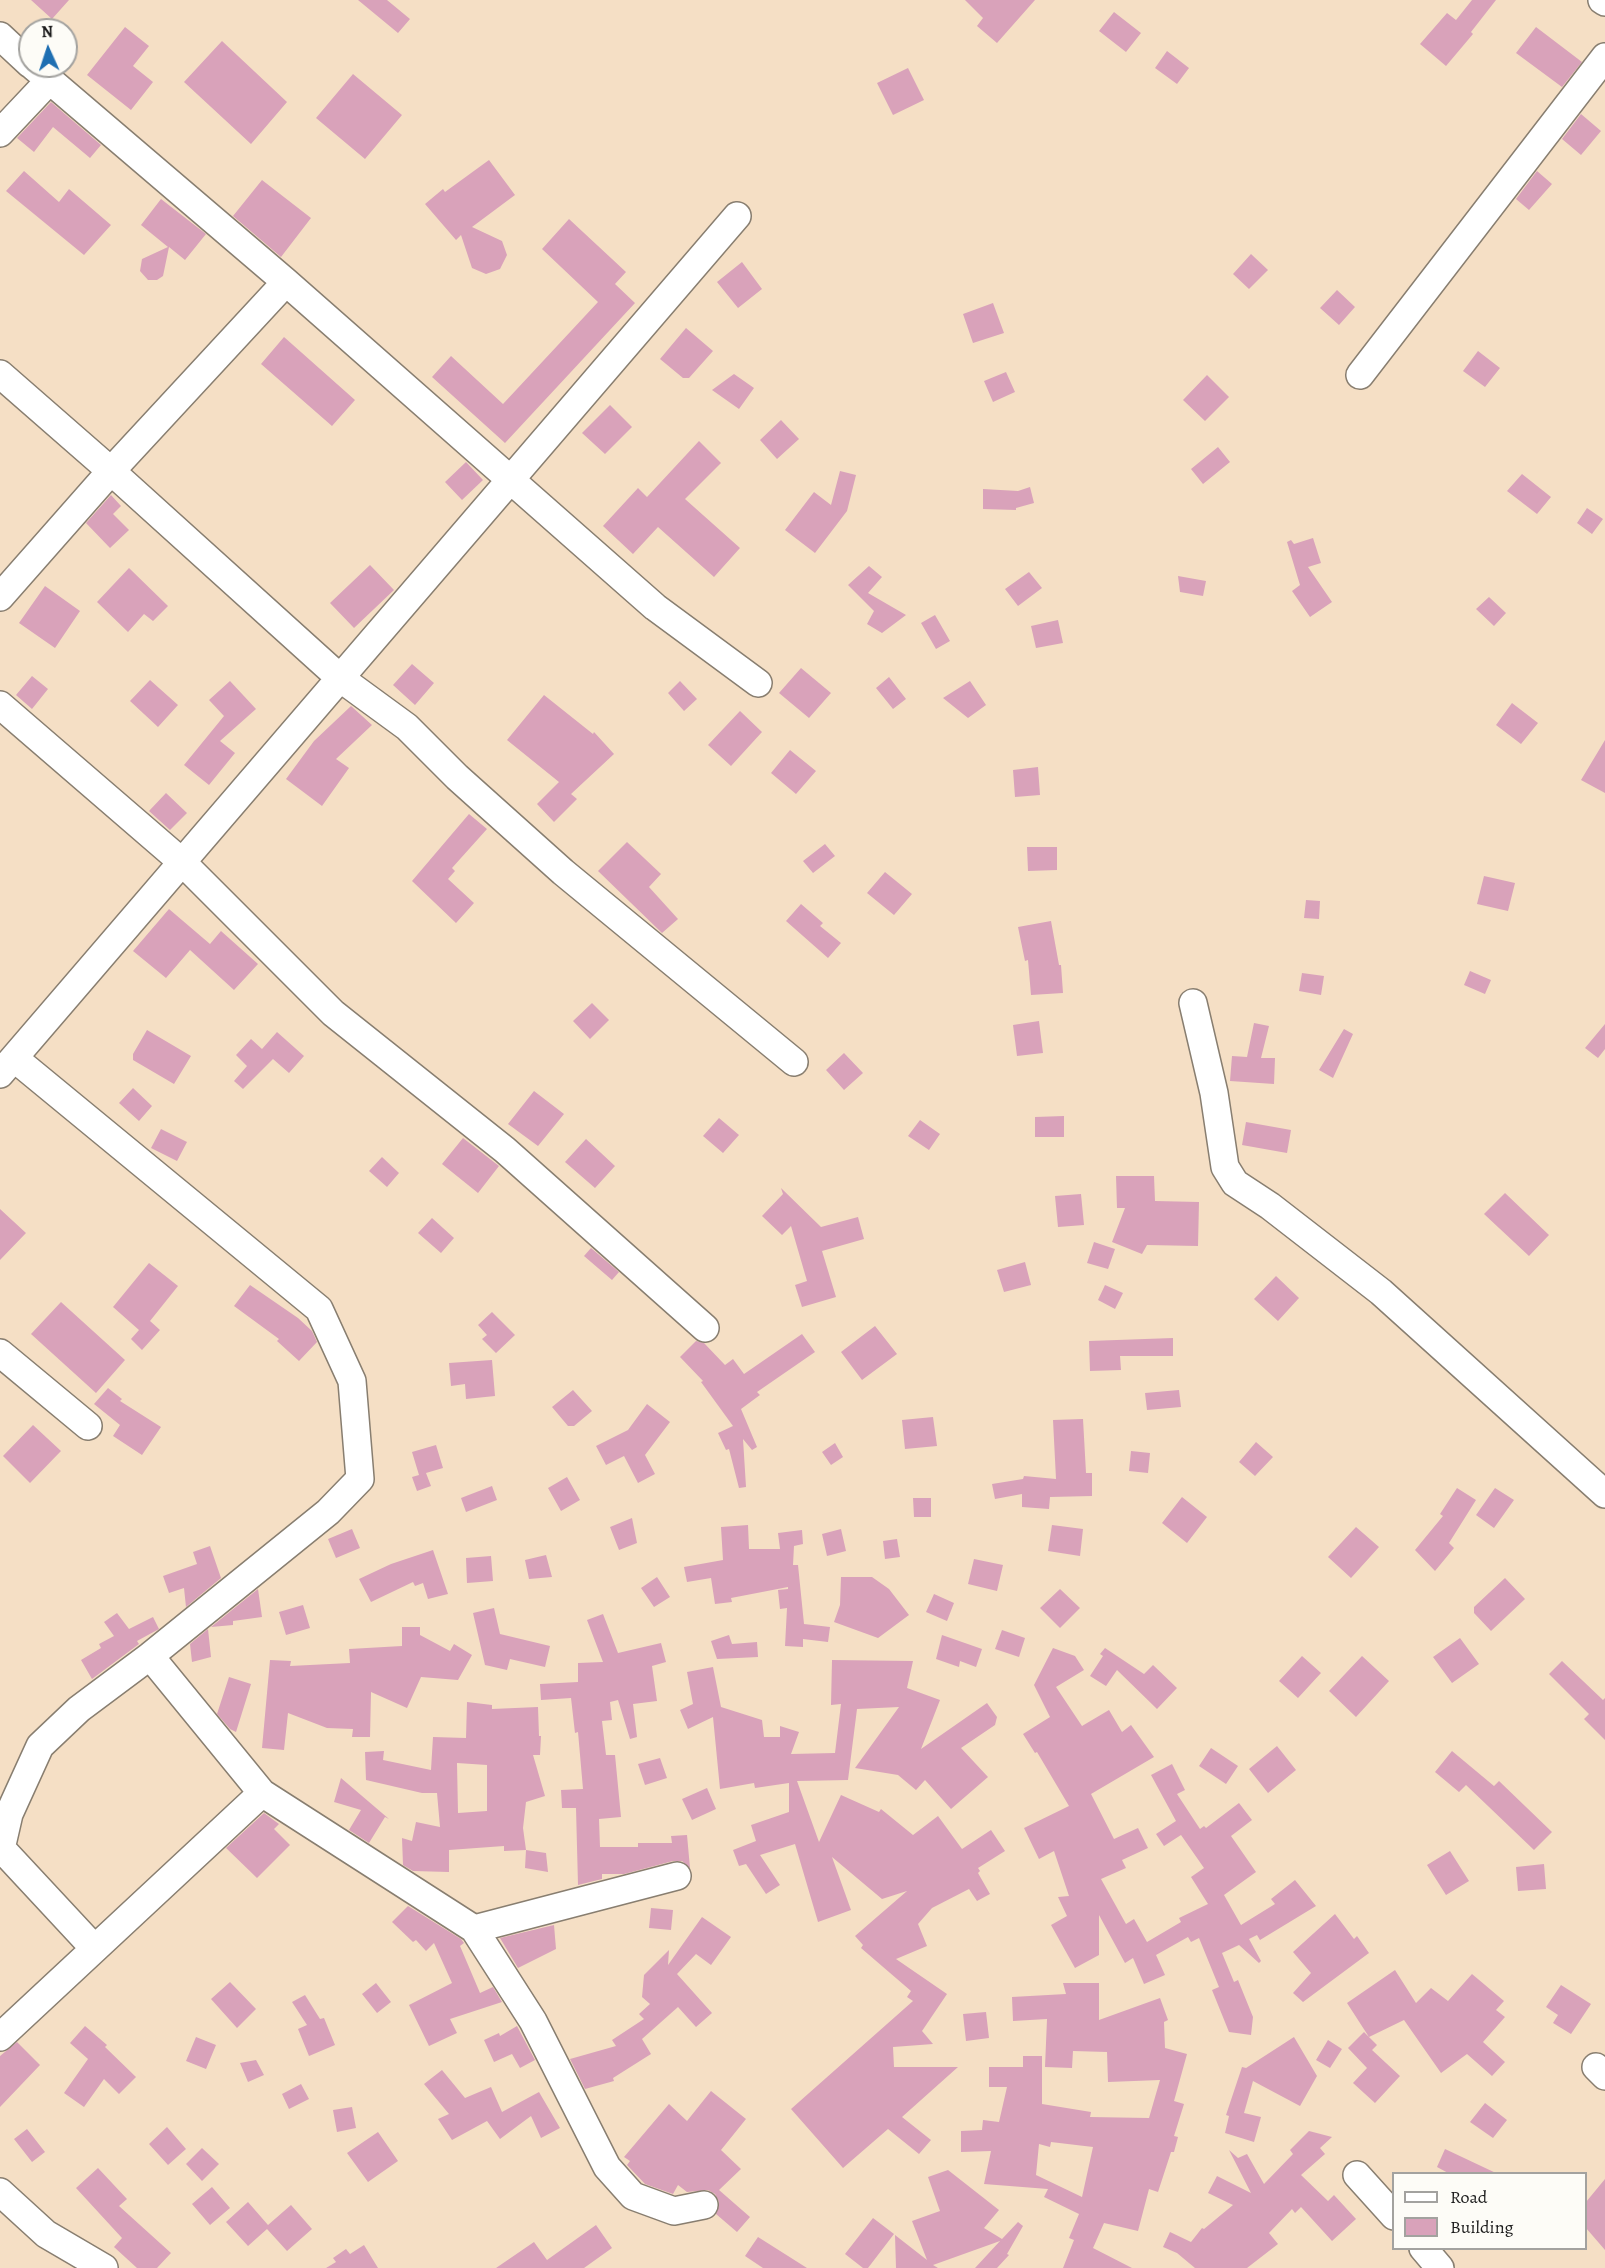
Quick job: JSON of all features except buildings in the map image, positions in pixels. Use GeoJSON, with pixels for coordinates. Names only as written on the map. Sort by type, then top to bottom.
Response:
{"type":"FeatureCollection","features":[{"type":"Feature","properties":{"kind":"street"},"geometry":{"type":"LineString","coordinates":[[0,36],[18,53]]}},
{"type":"Feature","properties":{"kind":"street"},"geometry":{"type":"LineString","coordinates":[[1360,375],[1605,57]]}},
{"type":"Feature","properties":{"kind":"street"},"geometry":{"type":"LineString","coordinates":[[0,133],[32,78]]}},
{"type":"Feature","properties":{"kind":"street"},"geometry":{"type":"LineString","coordinates":[[46,78],[286,282],[655,607],[758,683]]}},
{"type":"Feature","properties":{"kind":"street"},"geometry":{"type":"LineString","coordinates":[[94,1948],[1,1848],[9,1814],[40,1746],[79,1709],[150,1656],[328,1512],[360,1479],[352,1381],[319,1309],[7,1066],[737,216]]}},
{"type":"Feature","properties":{"kind":"street"},"geometry":{"type":"LineString","coordinates":[[0,597],[111,471],[286,282]]}},
{"type":"Feature","properties":{"kind":"street"},"geometry":{"type":"LineString","coordinates":[[0,374],[340,678],[407,727],[457,777],[563,872],[794,1062]]}},
{"type":"Feature","properties":{"kind":"street"},"geometry":{"type":"LineString","coordinates":[[0,705],[182,862],[333,1013],[505,1150],[705,1328]]}},
{"type":"Feature","properties":{"kind":"street"},"geometry":{"type":"LineString","coordinates":[[1193,1003],[1214,1093],[1225,1167],[1235,1183],[1270,1206],[1381,1292],[1605,1494]]}},
{"type":"Feature","properties":{"kind":"street"},"geometry":{"type":"LineString","coordinates":[[0,1353],[88,1426]]}},
{"type":"Feature","properties":{"kind":"street"},"geometry":{"type":"LineString","coordinates":[[150,1656],[262,1793],[474,1929],[533,2021],[607,2167],[633,2196],[674,2211],[704,2205]]}},
{"type":"Feature","properties":{"kind":"street"},"geometry":{"type":"LineString","coordinates":[[0,2037],[262,1793]]}},
{"type":"Feature","properties":{"kind":"street"},"geometry":{"type":"LineString","coordinates":[[474,1929],[677,1876]]}},
{"type":"Feature","properties":{"kind":"street"},"geometry":{"type":"LineString","coordinates":[[1357,2175],[1392,2214]]}},
{"type":"Feature","properties":{"kind":"street"},"geometry":{"type":"LineString","coordinates":[[0,2192],[46,2234],[104,2268]]}},
{"type":"Feature","properties":{"kind":"street"},"geometry":{"type":"LineString","coordinates":[[1425,2250],[1440,2268]]}}]}
